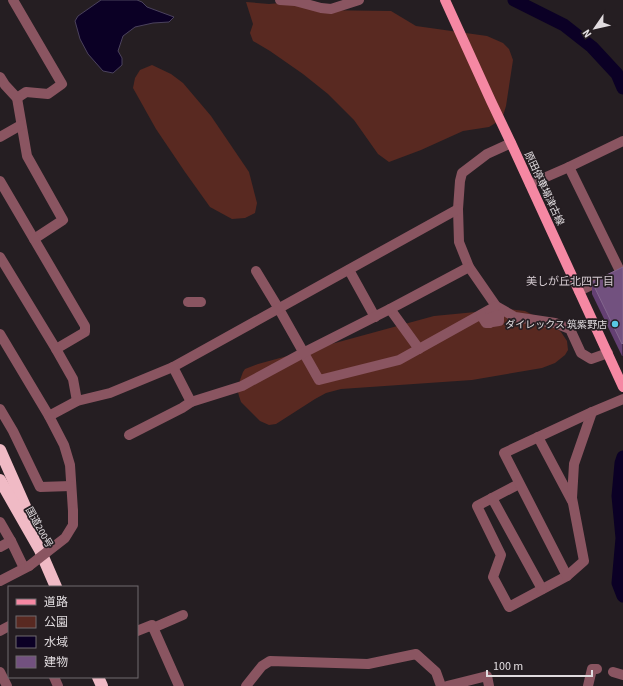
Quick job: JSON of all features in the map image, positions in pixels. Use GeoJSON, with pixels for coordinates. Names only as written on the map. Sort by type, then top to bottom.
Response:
{"type":"FeatureCollection","features":[{"type":"Feature","properties":{"kind":"highway"},"geometry":{"type":"LineString","coordinates":[[0,450],[32,523],[40,550]]}},
{"type":"Feature","properties":{"kind":"highway","name":"国道200号"},"geometry":{"type":"LineString","coordinates":[[0,482],[40,550],[56,586]]}},
{"type":"Feature","properties":{"kind":"main road","name":"原田停車場津古線"},"geometry":{"type":"LineString","coordinates":[[445,0],[490,101],[511,143],[623,387]]}},
{"type":"Feature","properties":{"kind":"street"},"geometry":{"type":"LineString","coordinates":[[13,0],[62,84],[48,94],[26,92],[17,98]]}},
{"type":"Feature","properties":{"kind":"street"},"geometry":{"type":"LineString","coordinates":[[280,0],[295,1],[321,8],[331,8],[359,0]]}},
{"type":"Feature","properties":{"kind":"street"},"geometry":{"type":"LineString","coordinates":[[2,83],[17,98],[27,156],[63,220],[34,239]]}},
{"type":"Feature","properties":{"kind":"street"},"geometry":{"type":"LineString","coordinates":[[0,136],[21,125]]}},
{"type":"Feature","properties":{"kind":"street"},"geometry":{"type":"LineString","coordinates":[[530,184],[623,141]]}},
{"type":"Feature","properties":{"kind":"street"},"geometry":{"type":"LineString","coordinates":[[511,143],[497,148],[462,172],[458,209],[460,242],[469,267],[496,306],[515,317],[555,323],[570,329],[581,353],[591,359],[608,353]]}},
{"type":"Feature","properties":{"kind":"street"},"geometry":{"type":"LineString","coordinates":[[569,167],[621,271],[579,292]]}},
{"type":"Feature","properties":{"kind":"street"},"geometry":{"type":"LineString","coordinates":[[0,181],[85,326],[85,332],[56,349]]}},
{"type":"Feature","properties":{"kind":"street"},"geometry":{"type":"LineString","coordinates":[[49,416],[77,401],[110,393],[173,367],[458,209]]}},
{"type":"Feature","properties":{"kind":"street"},"geometry":{"type":"LineString","coordinates":[[0,257],[73,379],[77,401]]}},
{"type":"Feature","properties":{"kind":"street"},"geometry":{"type":"LineString","coordinates":[[129,435],[191,402],[242,386],[469,267]]}},
{"type":"Feature","properties":{"kind":"street"},"geometry":{"type":"LineString","coordinates":[[349,270],[375,317]]}},
{"type":"Feature","properties":{"kind":"street"},"geometry":{"type":"LineString","coordinates":[[256,271],[319,380],[399,360],[496,306]]}},
{"type":"Feature","properties":{"kind":"street"},"geometry":{"type":"LineString","coordinates":[[188,302],[201,302]]}},
{"type":"Feature","properties":{"kind":"street"},"geometry":{"type":"LineString","coordinates":[[390,309],[419,349]]}},
{"type":"Feature","properties":{"kind":"street"},"geometry":{"type":"LineString","coordinates":[[481,315],[486,323],[490,323]]}},
{"type":"Feature","properties":{"kind":"street"},"geometry":{"type":"LineString","coordinates":[[0,334],[49,416],[64,445],[70,465],[74,511],[73,525],[65,538],[27,567],[0,581]]}},
{"type":"Feature","properties":{"kind":"street"},"geometry":{"type":"LineString","coordinates":[[173,367],[191,402]]}},
{"type":"Feature","properties":{"kind":"street"},"geometry":{"type":"LineString","coordinates":[[567,576],[504,453],[623,399]]}},
{"type":"Feature","properties":{"kind":"street"},"geometry":{"type":"LineString","coordinates":[[0,409],[13,430],[40,487],[71,486]]}},
{"type":"Feature","properties":{"kind":"street"},"geometry":{"type":"LineString","coordinates":[[519,484],[477,506],[501,555],[493,577],[509,607],[567,576],[584,561],[572,498],[574,464],[592,412]]}},
{"type":"Feature","properties":{"kind":"street"},"geometry":{"type":"LineString","coordinates":[[538,438],[573,502]]}},
{"type":"Feature","properties":{"kind":"street"},"geometry":{"type":"LineString","coordinates":[[492,498],[542,589]]}},
{"type":"Feature","properties":{"kind":"street"},"geometry":{"type":"LineString","coordinates":[[0,522],[27,567]]}},
{"type":"Feature","properties":{"kind":"street"},"geometry":{"type":"LineString","coordinates":[[0,547],[11,541]]}},
{"type":"Feature","properties":{"kind":"street"},"geometry":{"type":"LineString","coordinates":[[153,628],[183,614]]}},
{"type":"Feature","properties":{"kind":"street"},"geometry":{"type":"LineString","coordinates":[[138,631],[152,625],[179,686]]}},
{"type":"Feature","properties":{"kind":"street"},"geometry":{"type":"LineString","coordinates":[[246,686],[262,666],[270,661],[368,664],[416,654],[436,672],[441,686]]}},
{"type":"Feature","properties":{"kind":"street"},"geometry":{"type":"LineString","coordinates":[[588,686],[592,669],[597,669]]}},
{"type":"Feature","properties":{"kind":"street"},"geometry":{"type":"LineString","coordinates":[[0,672],[7,686]]}},
{"type":"Feature","properties":{"kind":"street"},"geometry":{"type":"LineString","coordinates":[[447,686],[487,676],[489,686]]}},
{"type":"Feature","properties":{"kind":"green space"},"geometry":{"type":"Polygon","coordinates":[[[246,2],[269,4],[291,2],[314,10],[391,11],[416,26],[487,36],[503,43],[509,49],[513,60],[506,106],[502,119],[489,127],[463,131],[421,150],[389,162],[378,154],[354,120],[328,94],[303,74],[253,41],[250,33],[253,24],[246,2]]]}},
{"type":"Feature","properties":{"kind":"green space"},"geometry":{"type":"Polygon","coordinates":[[[152,65],[171,74],[183,83],[211,116],[249,172],[257,203],[255,213],[245,218],[232,219],[210,207],[185,172],[156,129],[133,88],[135,78],[140,70],[152,65]]]}},
{"type":"Feature","properties":{"kind":"green space"},"geometry":{"type":"Polygon","coordinates":[[[507,309],[525,311],[551,324],[561,332],[567,341],[568,350],[565,355],[555,363],[542,368],[472,380],[341,389],[326,393],[276,424],[269,425],[260,421],[241,402],[237,388],[243,372],[245,369],[258,364],[434,316],[507,309]]]}},
{"type":"Feature","properties":{"kind":"water"},"geometry":{"type":"Polygon","coordinates":[[[101,0],[137,0],[142,2],[147,7],[174,17],[169,22],[153,23],[135,27],[123,36],[118,51],[122,58],[122,65],[113,73],[103,71],[88,54],[80,39],[75,21],[78,16],[101,0]]]}},
{"type":"Feature","properties":{"kind":"building","name":"ダイレックス 筑紫野店"},"geometry":{"type":"Polygon","coordinates":[[[623,267],[623,343],[622,344],[592,282],[623,267]]]}},
{"type":"Feature","properties":{"kind":"waterway"},"geometry":{"type":"LineString","coordinates":[[514,0],[564,25],[592,47],[617,74],[623,88]]}},
{"type":"Feature","properties":{"kind":"waterway"},"geometry":{"type":"LineString","coordinates":[[623,457],[621,463],[618,496],[622,538],[618,583],[623,596]]}},
{"type":"Feature","properties":{"kind":"place","name":"ダイレックス 筑紫野店"},"geometry":{"type":"Point","coordinates":[615,324]}},
{"type":"Feature","properties":{"kind":"district","name":"美しが丘北四丁目"},"geometry":{"type":"Point","coordinates":[570,281]}}]}
